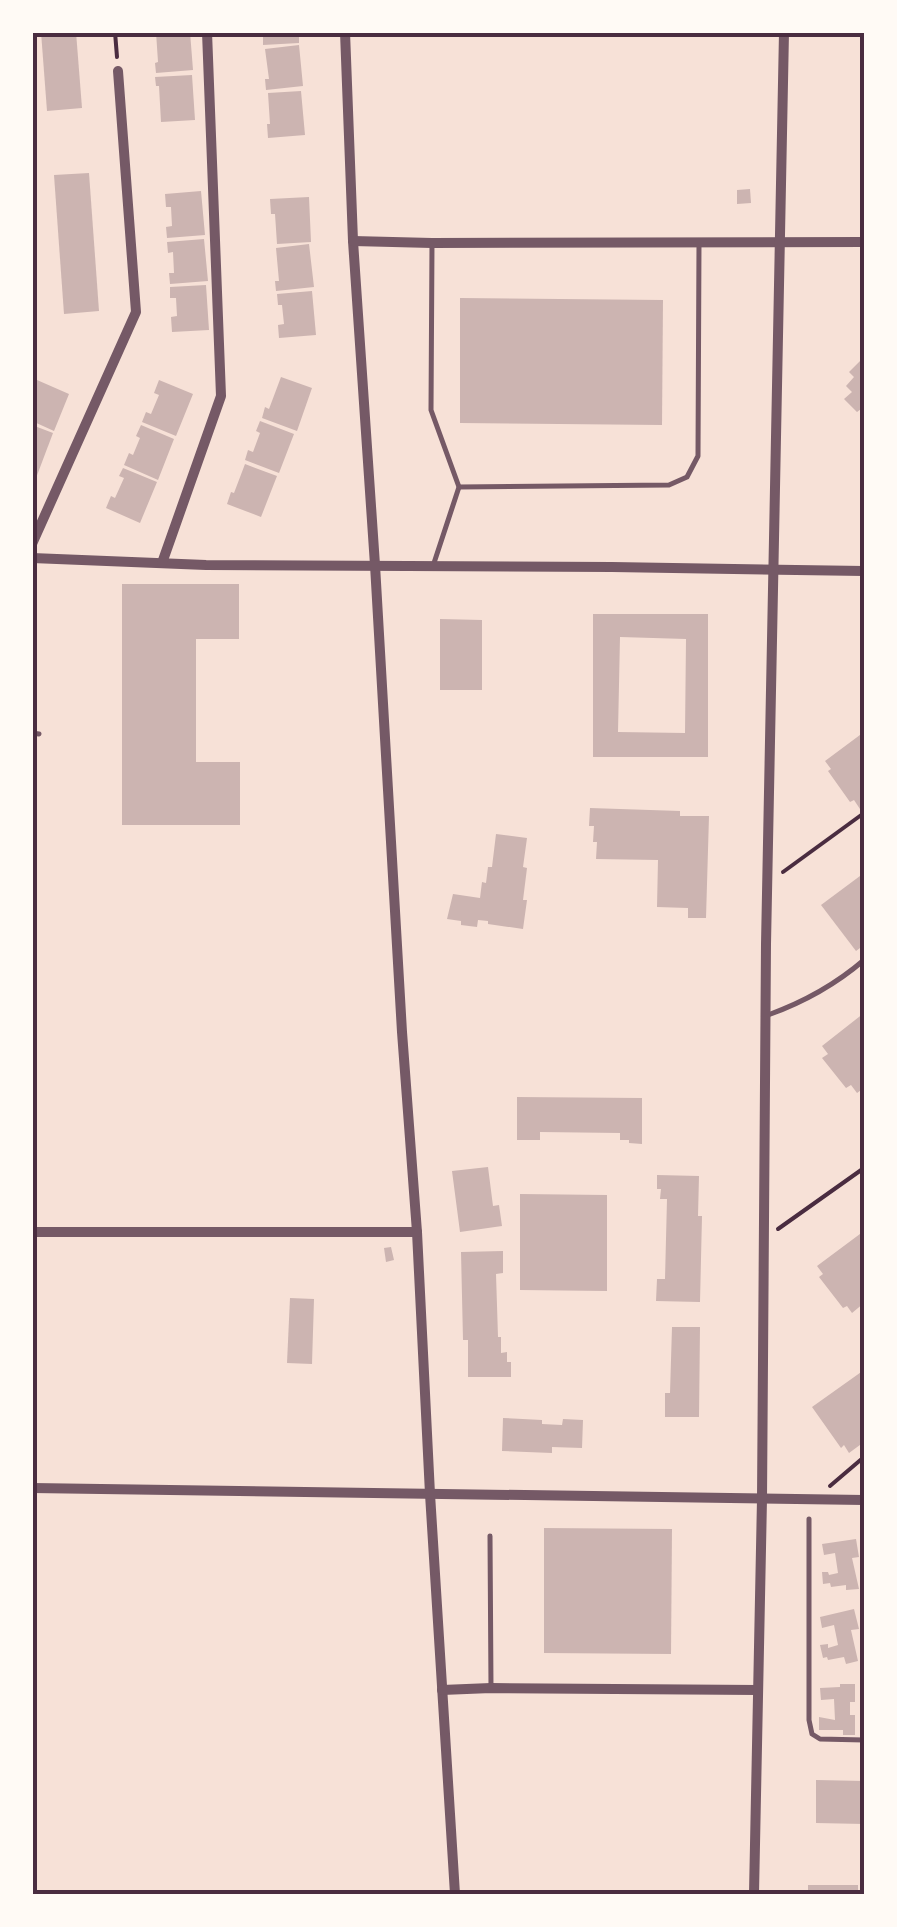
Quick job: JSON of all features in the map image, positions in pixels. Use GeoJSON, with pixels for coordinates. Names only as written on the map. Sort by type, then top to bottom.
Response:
{"type":"FeatureCollection","features":[{"type":"Feature","properties":{"kind":"street"},"geometry":{"type":"LineString","coordinates":[[162,563],[221,396],[206,32]]}},
{"type":"Feature","properties":{"kind":"street"},"geometry":{"type":"LineString","coordinates":[[345,32],[353,241],[455,1894]]}},
{"type":"Feature","properties":{"kind":"street"},"geometry":{"type":"LineString","coordinates":[[754,1894],[767,884],[784,32]]}},
{"type":"Feature","properties":{"kind":"street"},"geometry":{"type":"LineString","coordinates":[[32,544],[136,312],[118,72]]}},
{"type":"Feature","properties":{"kind":"street"},"geometry":{"type":"LineString","coordinates":[[353,241],[864,242]]}},
{"type":"Feature","properties":{"kind":"street"},"geometry":{"type":"LineString","coordinates":[[32,558],[864,571]]}},
{"type":"Feature","properties":{"kind":"street"},"geometry":{"type":"LineString","coordinates":[[32,1232],[416,1232]]}},
{"type":"Feature","properties":{"kind":"street"},"geometry":{"type":"LineString","coordinates":[[32,1488],[864,1500]]}},
{"type":"Feature","properties":{"kind":"street"},"geometry":{"type":"LineString","coordinates":[[442,1690],[758,1690]]}},
{"type":"Feature","properties":{"kind":"lane"},"geometry":{"type":"LineString","coordinates":[[432,243],[431,410],[459,487],[433,566]]}},
{"type":"Feature","properties":{"kind":"lane"},"geometry":{"type":"LineString","coordinates":[[459,487],[670,485],[687,477],[698,456],[698,243]]}},
{"type":"Feature","properties":{"kind":"lane"},"geometry":{"type":"LineString","coordinates":[[765,1016],[842,980],[864,960]]}},
{"type":"Feature","properties":{"kind":"lane"},"geometry":{"type":"LineString","coordinates":[[809,1519],[812,1734],[820,1740],[864,1740]]}},
{"type":"Feature","properties":{"kind":"lane"},"geometry":{"type":"LineString","coordinates":[[490,1536],[490,1688]]}},
{"type":"Feature","properties":{"kind":"path"},"geometry":{"type":"LineString","coordinates":[[115,32],[118,72]]}},
{"type":"Feature","properties":{"kind":"path"},"geometry":{"type":"LineString","coordinates":[[767,884],[864,813]]}},
{"type":"Feature","properties":{"kind":"path"},"geometry":{"type":"LineString","coordinates":[[764,1239],[864,1168]]}},
{"type":"Feature","properties":{"kind":"path"},"geometry":{"type":"LineString","coordinates":[[813,1500],[864,1456]]}},
{"type":"Feature","properties":{"kind":"building"},"geometry":{"type":"Polygon","coordinates":[[[41,32],[76,32],[82,108],[47,111],[41,32]]]}},
{"type":"Feature","properties":{"kind":"building"},"geometry":{"type":"Polygon","coordinates":[[[156,32],[190,32],[193,70],[156,73],[156,32]]]}},
{"type":"Feature","properties":{"kind":"building"},"geometry":{"type":"Polygon","coordinates":[[[267,32],[299,32],[299,43],[263,45],[267,32]]]}},
{"type":"Feature","properties":{"kind":"building"},"geometry":{"type":"Polygon","coordinates":[[[299,45],[303,86],[266,90],[265,79],[269,79],[265,49],[299,45]]]}},
{"type":"Feature","properties":{"kind":"building"},"geometry":{"type":"Polygon","coordinates":[[[192,75],[195,120],[161,122],[155,77],[192,75]]]}},
{"type":"Feature","properties":{"kind":"building"},"geometry":{"type":"Polygon","coordinates":[[[301,91],[305,135],[268,138],[268,93],[301,91]]]}},
{"type":"Feature","properties":{"kind":"building"},"geometry":{"type":"Polygon","coordinates":[[[89,173],[99,311],[64,314],[54,175],[89,173]]]}},
{"type":"Feature","properties":{"kind":"building"},"geometry":{"type":"Polygon","coordinates":[[[750,189],[751,203],[737,204],[737,190],[750,189]]]}},
{"type":"Feature","properties":{"kind":"building"},"geometry":{"type":"Polygon","coordinates":[[[201,191],[205,235],[167,238],[166,227],[172,226],[171,207],[166,207],[165,194],[201,191]]]}},
{"type":"Feature","properties":{"kind":"building"},"geometry":{"type":"Polygon","coordinates":[[[309,197],[311,242],[277,244],[270,199],[309,197]]]}},
{"type":"Feature","properties":{"kind":"building"},"geometry":{"type":"Polygon","coordinates":[[[204,239],[208,281],[170,284],[173,252],[168,253],[167,242],[204,239]]]}},
{"type":"Feature","properties":{"kind":"building"},"geometry":{"type":"Polygon","coordinates":[[[309,244],[314,287],[276,291],[276,248],[309,244]]]}},
{"type":"Feature","properties":{"kind":"building"},"geometry":{"type":"Polygon","coordinates":[[[206,285],[209,330],[172,332],[171,317],[177,316],[176,298],[170,298],[170,287],[206,285]]]}},
{"type":"Feature","properties":{"kind":"building"},"geometry":{"type":"Polygon","coordinates":[[[312,291],[316,335],[279,338],[278,325],[284,324],[277,294],[312,291]]]}},
{"type":"Feature","properties":{"kind":"building"},"geometry":{"type":"Polygon","coordinates":[[[460,298],[663,300],[662,425],[460,423],[460,298]]]}},
{"type":"Feature","properties":{"kind":"building"},"geometry":{"type":"Polygon","coordinates":[[[864,357],[864,413],[861,409],[857,412],[844,399],[852,392],[846,386],[854,377],[849,372],[864,357]]]}},
{"type":"Feature","properties":{"kind":"building"},"geometry":{"type":"Polygon","coordinates":[[[281,377],[312,388],[297,431],[262,418],[281,377]]]}},
{"type":"Feature","properties":{"kind":"building"},"geometry":{"type":"Polygon","coordinates":[[[37,380],[69,394],[54,431],[32,421],[36,395],[32,391],[37,380]]]}},
{"type":"Feature","properties":{"kind":"building"},"geometry":{"type":"Polygon","coordinates":[[[159,380],[193,394],[176,436],[142,422],[146,412],[151,414],[159,395],[154,393],[159,380]]]}},
{"type":"Feature","properties":{"kind":"building"},"geometry":{"type":"Polygon","coordinates":[[[260,421],[294,434],[279,473],[245,460],[248,450],[253,452],[260,421]]]}},
{"type":"Feature","properties":{"kind":"building"},"geometry":{"type":"Polygon","coordinates":[[[32,425],[53,433],[33,486],[32,486],[32,425]]]}},
{"type":"Feature","properties":{"kind":"building"},"geometry":{"type":"Polygon","coordinates":[[[141,425],[174,439],[158,480],[124,465],[129,453],[133,455],[141,425]]]}},
{"type":"Feature","properties":{"kind":"building"},"geometry":{"type":"Polygon","coordinates":[[[245,464],[277,476],[261,517],[227,504],[245,464]]]}},
{"type":"Feature","properties":{"kind":"building"},"geometry":{"type":"Polygon","coordinates":[[[123,468],[157,482],[140,523],[106,508],[124,478],[119,476],[123,468]]]}},
{"type":"Feature","properties":{"kind":"building"},"geometry":{"type":"Polygon","coordinates":[[[122,584],[239,584],[239,639],[196,639],[196,762],[240,762],[240,825],[122,825],[122,584]]]}},
{"type":"Feature","properties":{"kind":"building"},"geometry":{"type":"Polygon","coordinates":[[[593,614],[708,614],[708,757],[593,757],[593,614]],[[620,637],[618,732],[685,733],[686,639],[620,637]]]}},
{"type":"Feature","properties":{"kind":"building"},"geometry":{"type":"Polygon","coordinates":[[[440,619],[482,620],[482,690],[440,690],[440,619]]]}},
{"type":"Feature","properties":{"kind":"building"},"geometry":{"type":"Polygon","coordinates":[[[864,732],[864,805],[860,809],[854,800],[850,802],[825,761],[864,732]]]}},
{"type":"Feature","properties":{"kind":"building"},"geometry":{"type":"Polygon","coordinates":[[[590,808],[680,811],[680,816],[709,816],[706,918],[688,918],[688,908],[657,907],[658,860],[596,859],[594,826],[589,826],[590,808]]]}},
{"type":"Feature","properties":{"kind":"building"},"geometry":{"type":"Polygon","coordinates":[[[496,834],[527,838],[523,929],[478,920],[477,927],[461,925],[461,921],[447,919],[453,894],[480,898],[482,882],[486,883],[488,867],[492,867],[496,834]]]}},
{"type":"Feature","properties":{"kind":"building"},"geometry":{"type":"Polygon","coordinates":[[[864,873],[864,945],[856,951],[821,905],[864,873]]]}},
{"type":"Feature","properties":{"kind":"building"},"geometry":{"type":"Polygon","coordinates":[[[864,1013],[864,1088],[857,1093],[851,1085],[846,1088],[822,1058],[828,1054],[822,1046],[864,1013]]]}},
{"type":"Feature","properties":{"kind":"building"},"geometry":{"type":"Polygon","coordinates":[[[517,1097],[642,1098],[642,1144],[620,1140],[620,1133],[540,1132],[540,1140],[517,1140],[517,1097]]]}},
{"type":"Feature","properties":{"kind":"building"},"geometry":{"type":"Polygon","coordinates":[[[488,1167],[493,1206],[499,1205],[502,1226],[460,1232],[452,1171],[488,1167]]]}},
{"type":"Feature","properties":{"kind":"building"},"geometry":{"type":"Polygon","coordinates":[[[657,1175],[699,1176],[700,1302],[656,1301],[657,1279],[665,1279],[667,1199],[660,1199],[657,1175]]]}},
{"type":"Feature","properties":{"kind":"building"},"geometry":{"type":"Polygon","coordinates":[[[520,1194],[607,1195],[607,1291],[520,1290],[520,1194]]]}},
{"type":"Feature","properties":{"kind":"building"},"geometry":{"type":"Polygon","coordinates":[[[864,1231],[864,1303],[852,1313],[847,1306],[843,1308],[819,1277],[823,1274],[817,1266],[864,1231]]]}},
{"type":"Feature","properties":{"kind":"building"},"geometry":{"type":"Polygon","coordinates":[[[391,1247],[394,1260],[386,1262],[384,1248],[391,1247]]]}},
{"type":"Feature","properties":{"kind":"building"},"geometry":{"type":"Polygon","coordinates":[[[503,1251],[503,1273],[496,1274],[498,1337],[501,1353],[507,1352],[507,1362],[511,1362],[511,1377],[468,1377],[461,1252],[503,1251]]]}},
{"type":"Feature","properties":{"kind":"building"},"geometry":{"type":"Polygon","coordinates":[[[290,1298],[314,1299],[312,1364],[287,1363],[290,1298]]]}},
{"type":"Feature","properties":{"kind":"building"},"geometry":{"type":"Polygon","coordinates":[[[672,1327],[700,1327],[699,1417],[665,1417],[665,1393],[670,1393],[672,1327]]]}},
{"type":"Feature","properties":{"kind":"building"},"geometry":{"type":"Polygon","coordinates":[[[864,1370],[864,1442],[849,1453],[844,1445],[841,1448],[812,1407],[864,1370]]]}},
{"type":"Feature","properties":{"kind":"building"},"geometry":{"type":"Polygon","coordinates":[[[503,1418],[562,1425],[563,1419],[583,1420],[582,1448],[552,1447],[552,1453],[502,1451],[503,1418]]]}},
{"type":"Feature","properties":{"kind":"building"},"geometry":{"type":"Polygon","coordinates":[[[544,1528],[672,1529],[671,1654],[544,1653],[544,1528]]]}},
{"type":"Feature","properties":{"kind":"building"},"geometry":{"type":"Polygon","coordinates":[[[856,1539],[859,1557],[852,1558],[859,1589],[823,1584],[822,1572],[838,1573],[835,1553],[824,1555],[822,1544],[856,1539]]]}},
{"type":"Feature","properties":{"kind":"building"},"geometry":{"type":"Polygon","coordinates":[[[854,1609],[859,1629],[851,1630],[858,1661],[846,1664],[844,1657],[823,1658],[820,1645],[838,1645],[834,1625],[822,1628],[820,1617],[854,1609]]]}},
{"type":"Feature","properties":{"kind":"building"},"geometry":{"type":"Polygon","coordinates":[[[855,1684],[850,1715],[855,1715],[855,1735],[843,1735],[843,1730],[819,1730],[819,1717],[835,1720],[834,1699],[821,1700],[820,1688],[855,1684]]]}},
{"type":"Feature","properties":{"kind":"building"},"geometry":{"type":"Polygon","coordinates":[[[816,1780],[864,1781],[864,1824],[816,1823],[816,1780]]]}},
{"type":"Feature","properties":{"kind":"building"},"geometry":{"type":"Polygon","coordinates":[[[808,1885],[858,1885],[858,1894],[808,1894],[808,1885]]]}}]}
